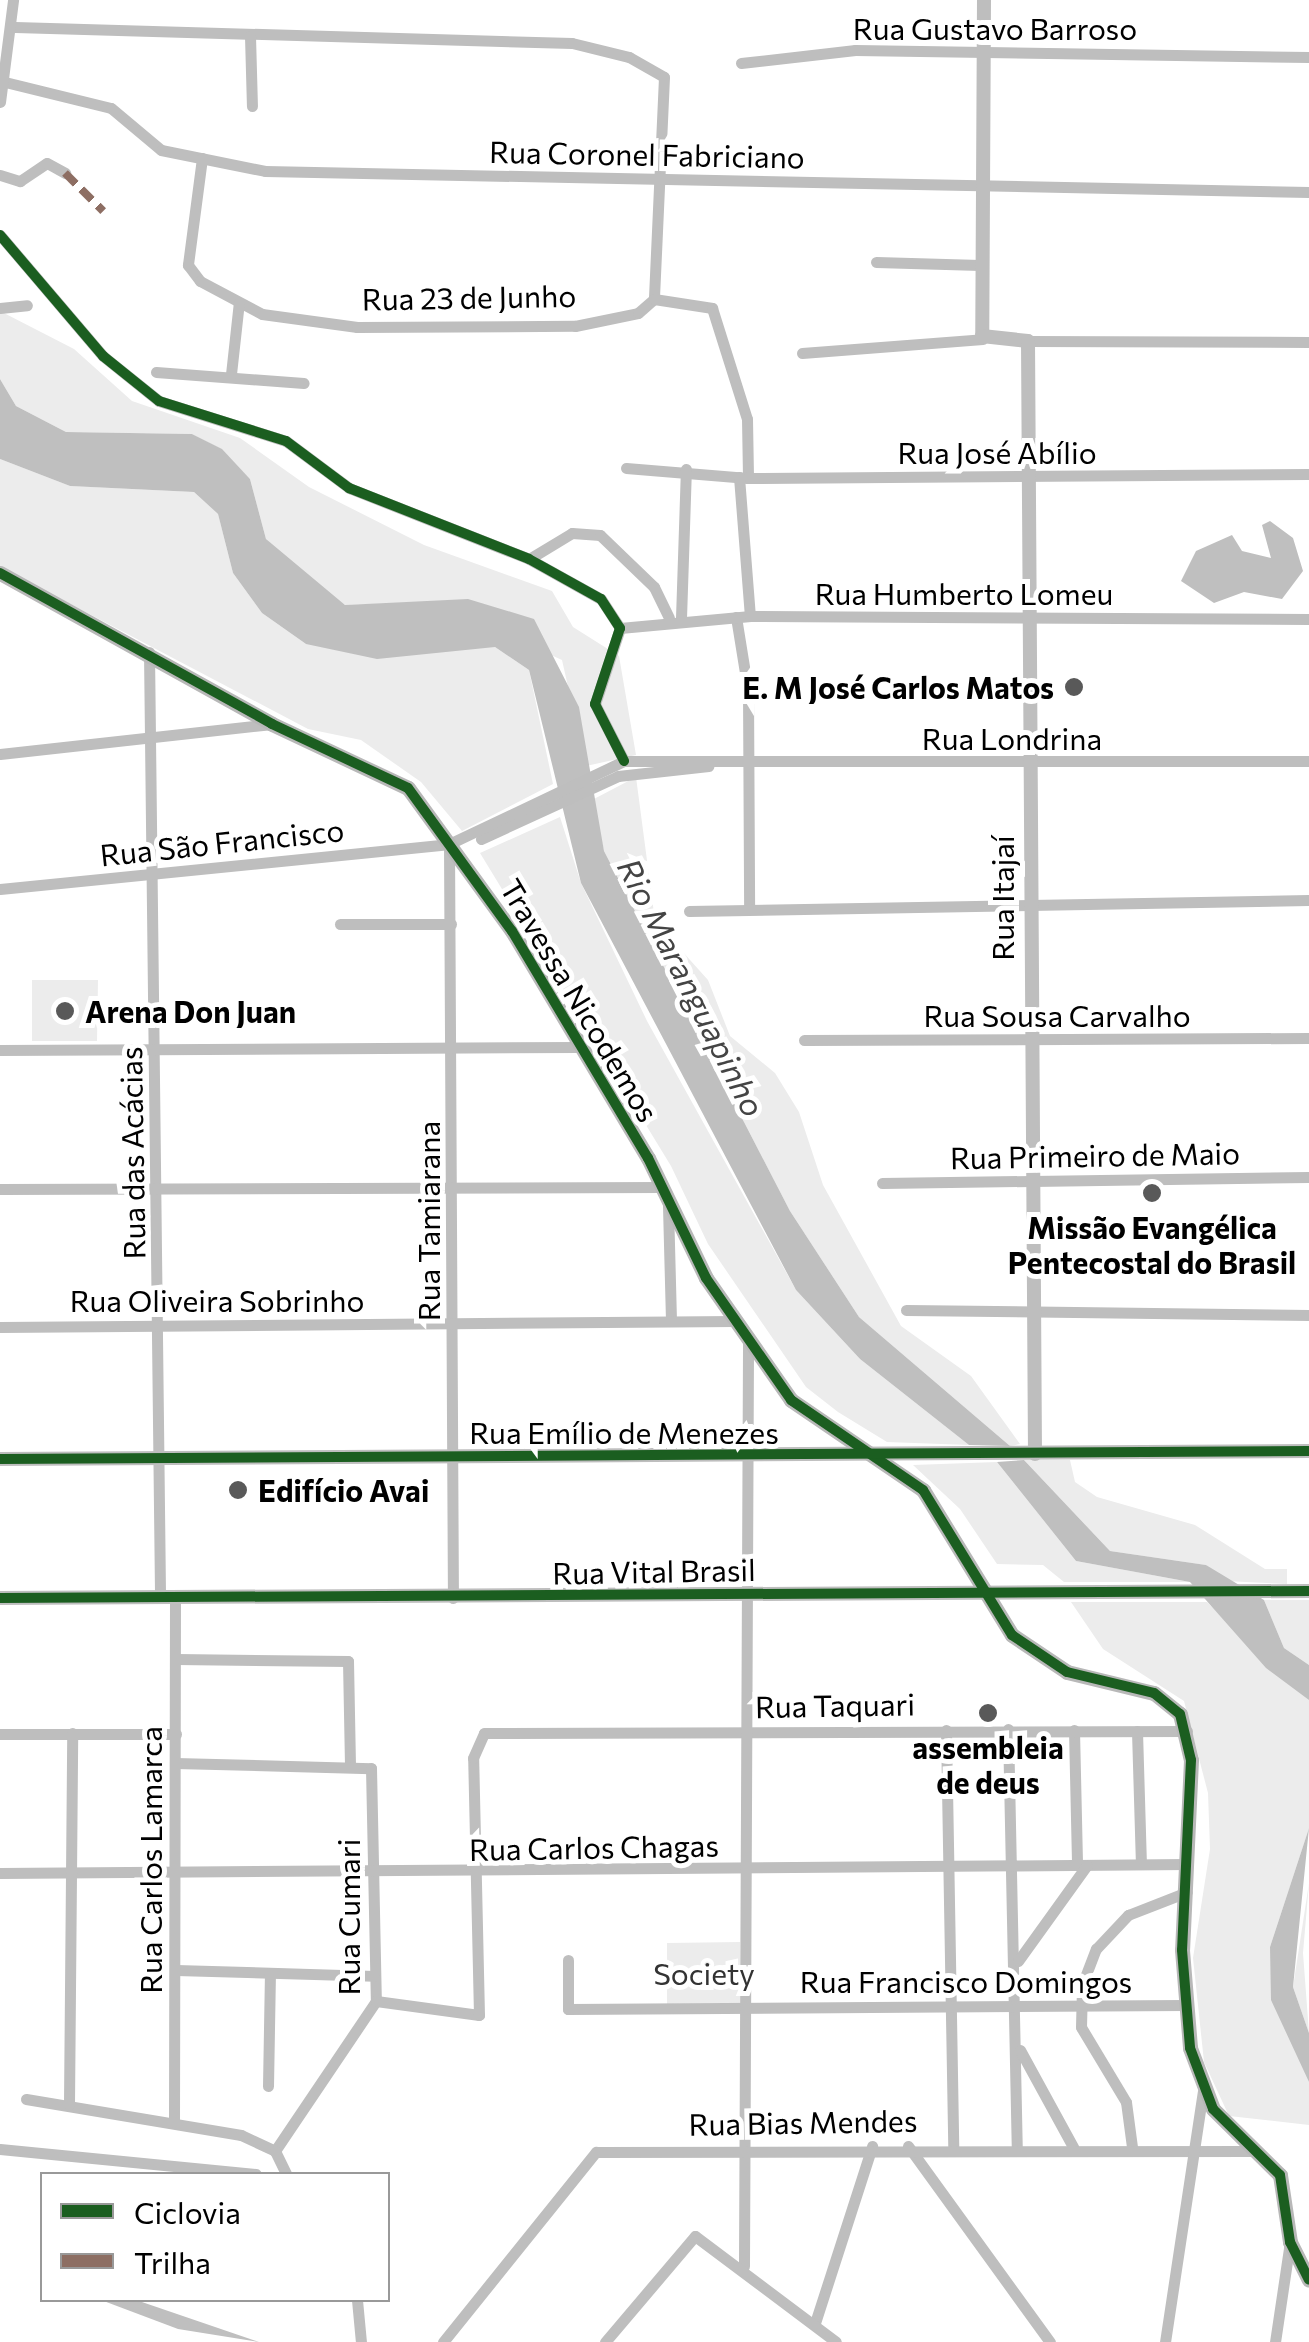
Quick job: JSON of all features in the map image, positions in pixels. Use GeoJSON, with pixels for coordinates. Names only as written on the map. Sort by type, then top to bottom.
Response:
{"type":"FeatureCollection","features":[{"type":"Feature","properties":{"kind":"main road","name":"Travessa Nicodemos"},"geometry":{"type":"LineString","coordinates":[[0,574],[149,648],[272,724],[408,788],[449,844],[580,1047],[735,1321],[808,1416],[876,1455],[941,1511],[1012,1635],[1067,1672],[1154,1693],[1187,1731]]}},
{"type":"Feature","properties":{"kind":"main road"},"geometry":{"type":"LineString","coordinates":[[1187,1731],[1185,2004],[1203,2092],[1280,2175],[1290,2242],[1309,2280]]}},
{"type":"Feature","properties":{"kind":"street"},"geometry":{"type":"LineString","coordinates":[[0,102],[15,27],[13,0]]}},
{"type":"Feature","properties":{"kind":"street"},"geometry":{"type":"LineString","coordinates":[[982,338],[979,184],[984,0]]}},
{"type":"Feature","properties":{"kind":"street"},"geometry":{"type":"LineString","coordinates":[[15,27],[572,43],[629,57],[664,77],[654,299],[719,314],[748,419],[743,617],[749,906]]}},
{"type":"Feature","properties":{"kind":"street"},"geometry":{"type":"LineString","coordinates":[[250,36],[252,106]]}},
{"type":"Feature","properties":{"kind":"street","name":"Rua Gustavo Barroso"},"geometry":{"type":"LineString","coordinates":[[741,63],[983,50],[1309,57]]}},
{"type":"Feature","properties":{"kind":"street","name":"Rua Coronel Fabriciano"},"geometry":{"type":"LineString","coordinates":[[5,82],[96,102],[152,146],[202,158],[328,175],[1309,192]]}},
{"type":"Feature","properties":{"kind":"street"},"geometry":{"type":"LineString","coordinates":[[202,158],[188,265],[194,278],[228,291],[239,302],[231,374]]}},
{"type":"Feature","properties":{"kind":"street"},"geometry":{"type":"LineString","coordinates":[[0,175],[20,180],[46,162],[65,173]]}},
{"type":"Feature","properties":{"kind":"street"},"geometry":{"type":"LineString","coordinates":[[0,234],[131,384],[264,431],[349,488],[529,559],[602,600],[620,628],[595,704],[624,761]]}},
{"type":"Feature","properties":{"kind":"street"},"geometry":{"type":"LineString","coordinates":[[876,262],[980,265]]}},
{"type":"Feature","properties":{"kind":"street","name":"Rua 23 de Junho"},"geometry":{"type":"LineString","coordinates":[[239,302],[357,327],[576,326],[638,313],[654,299]]}},
{"type":"Feature","properties":{"kind":"street"},"geometry":{"type":"LineString","coordinates":[[0,308],[27,305]]}},
{"type":"Feature","properties":{"kind":"street"},"geometry":{"type":"LineString","coordinates":[[802,353],[982,338],[1309,342]]}},
{"type":"Feature","properties":{"kind":"street","name":"Rua Itajaí"},"geometry":{"type":"LineString","coordinates":[[1028,341],[1034,1313],[1029,1454]]}},
{"type":"Feature","properties":{"kind":"street"},"geometry":{"type":"LineString","coordinates":[[156,372],[231,374],[304,383]]}},
{"type":"Feature","properties":{"kind":"street","name":"Rua José Abílio"},"geometry":{"type":"LineString","coordinates":[[626,468],[686,469],[744,478],[1309,474]]}},
{"type":"Feature","properties":{"kind":"street"},"geometry":{"type":"LineString","coordinates":[[675,618],[686,469]]}},
{"type":"Feature","properties":{"kind":"street"},"geometry":{"type":"LineString","coordinates":[[529,559],[572,533],[600,535],[654,587],[675,618]]}},
{"type":"Feature","properties":{"kind":"street","name":"Rua Humberto Lomeu"},"geometry":{"type":"LineString","coordinates":[[620,628],[675,618],[743,617],[1309,619]]}},
{"type":"Feature","properties":{"kind":"street","name":"Rua das Acácias"},"geometry":{"type":"LineString","coordinates":[[149,648],[157,874],[160,1457],[168,1597]]}},
{"type":"Feature","properties":{"kind":"street"},"geometry":{"type":"LineString","coordinates":[[0,754],[272,724]]}},
{"type":"Feature","properties":{"kind":"street"},"geometry":{"type":"LineString","coordinates":[[449,844],[598,768],[624,761],[716,764]]}},
{"type":"Feature","properties":{"kind":"street","name":"Rua Londrina"},"geometry":{"type":"LineString","coordinates":[[716,764],[1309,761]]}},
{"type":"Feature","properties":{"kind":"street"},"geometry":{"type":"LineString","coordinates":[[449,844],[542,816],[604,782],[716,764]]}},
{"type":"Feature","properties":{"kind":"street","name":"Rua São Francisco"},"geometry":{"type":"LineString","coordinates":[[0,890],[449,844]]}},
{"type":"Feature","properties":{"kind":"street","name":"Rua Tamiarana"},"geometry":{"type":"LineString","coordinates":[[449,844],[454,1049],[454,1598]]}},
{"type":"Feature","properties":{"kind":"street"},"geometry":{"type":"LineString","coordinates":[[689,911],[749,906],[1309,900]]}},
{"type":"Feature","properties":{"kind":"street"},"geometry":{"type":"LineString","coordinates":[[340,924],[451,924]]}},
{"type":"Feature","properties":{"kind":"street","name":"Rua Sousa Carvalho"},"geometry":{"type":"LineString","coordinates":[[804,1040],[1309,1038]]}},
{"type":"Feature","properties":{"kind":"street"},"geometry":{"type":"LineString","coordinates":[[0,1050],[580,1047]]}},
{"type":"Feature","properties":{"kind":"street","name":"Rua Primeiro de Maio"},"geometry":{"type":"LineString","coordinates":[[882,1183],[1309,1177]]}},
{"type":"Feature","properties":{"kind":"street"},"geometry":{"type":"LineString","coordinates":[[0,1189],[454,1185],[666,1196],[671,1321]]}},
{"type":"Feature","properties":{"kind":"street"},"geometry":{"type":"LineString","coordinates":[[906,1310],[1309,1314]]}},
{"type":"Feature","properties":{"kind":"street","name":"Rua Oliveira Sobrinho"},"geometry":{"type":"LineString","coordinates":[[0,1327],[735,1321]]}},
{"type":"Feature","properties":{"kind":"street"},"geometry":{"type":"LineString","coordinates":[[744,2266],[750,2147],[748,1339]]}},
{"type":"Feature","properties":{"kind":"street","name":"Rua Emílio de Menezes"},"geometry":{"type":"LineString","coordinates":[[0,1459],[1309,1452]]}},
{"type":"Feature","properties":{"kind":"street","name":"Rua Vital Brasil"},"geometry":{"type":"LineString","coordinates":[[0,1598],[1309,1591]]}},
{"type":"Feature","properties":{"kind":"street","name":"Rua Carlos Lamarca"},"geometry":{"type":"LineString","coordinates":[[168,1597],[176,1659],[174,2122]]}},
{"type":"Feature","properties":{"kind":"street"},"geometry":{"type":"LineString","coordinates":[[176,1659],[348,1661],[350,1763],[176,1763]]}},
{"type":"Feature","properties":{"kind":"street"},"geometry":{"type":"LineString","coordinates":[[1008,1729],[1018,1961],[1014,2004],[1019,2048],[1017,2148]]}},
{"type":"Feature","properties":{"kind":"street"},"geometry":{"type":"LineString","coordinates":[[946,1730],[954,2146]]}},
{"type":"Feature","properties":{"kind":"street"},"geometry":{"type":"LineString","coordinates":[[1018,1961],[1082,1865],[1074,1730]]}},
{"type":"Feature","properties":{"kind":"street"},"geometry":{"type":"LineString","coordinates":[[1137,1731],[1141,1864]]}},
{"type":"Feature","properties":{"kind":"street","name":"Rua Taquari"},"geometry":{"type":"LineString","coordinates":[[476,1874],[474,1740],[484,1733],[1187,1731]]}},
{"type":"Feature","properties":{"kind":"street"},"geometry":{"type":"LineString","coordinates":[[69,2104],[72,1733]]}},
{"type":"Feature","properties":{"kind":"street"},"geometry":{"type":"LineString","coordinates":[[0,1734],[176,1734]]}},
{"type":"Feature","properties":{"kind":"street","name":"Rua Cumari"},"geometry":{"type":"LineString","coordinates":[[275,2151],[376,2002],[372,1771],[350,1763]]}},
{"type":"Feature","properties":{"kind":"street","name":"Rua Carlos Chagas"},"geometry":{"type":"LineString","coordinates":[[0,1874],[374,1876],[1188,1864]]}},
{"type":"Feature","properties":{"kind":"street"},"geometry":{"type":"LineString","coordinates":[[376,2002],[480,2015],[476,1874]]}},
{"type":"Feature","properties":{"kind":"street"},"geometry":{"type":"LineString","coordinates":[[1132,2147],[1131,2113],[1096,2065],[1080,2005],[1086,1967],[1111,1930],[1188,1892]]}},
{"type":"Feature","properties":{"kind":"street","name":"Rua Francisco Domingos"},"geometry":{"type":"LineString","coordinates":[[568,1960],[568,2009],[1185,2004]]}},
{"type":"Feature","properties":{"kind":"street"},"geometry":{"type":"LineString","coordinates":[[176,1970],[374,1976]]}},
{"type":"Feature","properties":{"kind":"street"},"geometry":{"type":"LineString","coordinates":[[268,2086],[270,1973]]}},
{"type":"Feature","properties":{"kind":"street"},"geometry":{"type":"LineString","coordinates":[[1019,2048],[1073,2147]]}},
{"type":"Feature","properties":{"kind":"street"},"geometry":{"type":"LineString","coordinates":[[1166,2342],[1202,2149],[1203,2092]]}},
{"type":"Feature","properties":{"kind":"street"},"geometry":{"type":"LineString","coordinates":[[26,2099],[174,2122],[275,2151],[285,2172]]}},
{"type":"Feature","properties":{"kind":"street"},"geometry":{"type":"LineString","coordinates":[[816,2323],[872,2146]]}},
{"type":"Feature","properties":{"kind":"street","name":"Rua Bias Mendes"},"geometry":{"type":"LineString","coordinates":[[443,2342],[596,2152],[872,2146],[1132,2147],[1256,2152]]}},
{"type":"Feature","properties":{"kind":"street"},"geometry":{"type":"LineString","coordinates":[[908,2146],[1050,2342]]}},
{"type":"Feature","properties":{"kind":"street"},"geometry":{"type":"LineString","coordinates":[[0,2149],[236,2172]]}},
{"type":"Feature","properties":{"kind":"street"},"geometry":{"type":"LineString","coordinates":[[606,2342],[695,2236],[744,2266],[836,2342]]}},
{"type":"Feature","properties":{"kind":"street"},"geometry":{"type":"LineString","coordinates":[[1275,2342],[1290,2242]]}},
{"type":"Feature","properties":{"kind":"street"},"geometry":{"type":"LineString","coordinates":[[357,2302],[362,2342]]}},
{"type":"Feature","properties":{"kind":"green space"},"geometry":{"type":"Polygon","coordinates":[[[0,311],[74,349],[132,401],[240,438],[309,487],[424,545],[552,591],[573,627],[619,656],[636,755],[586,766],[562,660],[434,602],[345,605],[298,573],[266,539],[250,479],[221,449],[192,434],[66,432],[16,406],[0,379],[0,311]]]}},
{"type":"Feature","properties":{"kind":"green space"},"geometry":{"type":"Polygon","coordinates":[[[0,459],[70,486],[194,492],[218,514],[233,573],[262,613],[306,644],[495,647],[529,670],[553,784],[462,831],[421,782],[361,740],[308,729],[0,567],[0,459]]]}},
{"type":"Feature","properties":{"kind":"green space"},"geometry":{"type":"Polygon","coordinates":[[[636,777],[655,921],[708,980],[730,1036],[775,1073],[799,1112],[823,1185],[901,1326],[971,1376],[1020,1444],[1010,1446],[859,1317],[790,1211],[604,851],[592,800],[636,777]]]}},
{"type":"Feature","properties":{"kind":"green space"},"geometry":{"type":"Polygon","coordinates":[[[560,817],[581,883],[647,1021],[796,1290],[860,1359],[969,1445],[887,1442],[838,1412],[806,1387],[708,1244],[671,1166],[480,853],[560,817]]]}},
{"type":"Feature","properties":{"kind":"green space","name":"Arena Don Juan"},"geometry":{"type":"Polygon","coordinates":[[[32,980],[98,980],[97,1041],[32,1041],[32,980]]]}},
{"type":"Feature","properties":{"kind":"green space"},"geometry":{"type":"Polygon","coordinates":[[[1024,1460],[1070,1460],[1075,1482],[1097,1497],[1195,1525],[1265,1569],[1287,1569],[1287,1584],[1225,1581],[1206,1565],[1110,1551],[1024,1460]]]}},
{"type":"Feature","properties":{"kind":"green space"},"geometry":{"type":"Polygon","coordinates":[[[997,1462],[1076,1561],[1190,1582],[1064,1582],[1043,1565],[997,1564],[960,1509],[913,1465],[997,1462]]]}},
{"type":"Feature","properties":{"kind":"green space"},"geometry":{"type":"Polygon","coordinates":[[[1264,1600],[1309,1600],[1309,1665],[1284,1648],[1264,1600]]]}},
{"type":"Feature","properties":{"kind":"green space"},"geometry":{"type":"Polygon","coordinates":[[[1071,1602],[1207,1602],[1309,1700],[1309,1828],[1270,1947],[1309,2082],[1309,2125],[1229,2116],[1204,2062],[1193,1958],[1210,1849],[1208,1793],[1184,1701],[1103,1649],[1071,1602]]]}},
{"type":"Feature","properties":{"kind":"green space"},"geometry":{"type":"Polygon","coordinates":[[[1309,1883],[1303,1953],[1309,2033],[1293,1987],[1309,1883]]]}},
{"type":"Feature","properties":{"kind":"green space","name":"Society"},"geometry":{"type":"Polygon","coordinates":[[[740,1942],[740,2003],[667,2004],[667,1943],[740,1942]]]}},
{"type":"Feature","properties":{"kind":"shaded area","name":"Rio Maranguapinho"},"geometry":{"type":"Polygon","coordinates":[[[0,379],[16,406],[66,432],[192,434],[222,449],[250,479],[266,539],[345,605],[468,599],[534,619],[579,707],[604,851],[790,1211],[859,1317],[1010,1446],[969,1445],[860,1359],[796,1290],[581,883],[529,670],[495,647],[377,659],[306,644],[262,613],[233,573],[218,514],[194,492],[70,486],[0,459],[0,379]]]}},
{"type":"Feature","properties":{"kind":"shaded area"},"geometry":{"type":"Polygon","coordinates":[[[1270,521],[1293,538],[1303,571],[1282,599],[1244,592],[1214,603],[1181,581],[1196,551],[1232,535],[1242,551],[1271,558],[1262,525],[1270,521]]]}},
{"type":"Feature","properties":{"kind":"shaded area"},"geometry":{"type":"Polygon","coordinates":[[[1024,1460],[1110,1551],[1206,1565],[1264,1600],[1284,1648],[1309,1665],[1309,1700],[1266,1668],[1190,1582],[1076,1561],[997,1462],[1024,1460]]]}},
{"type":"Feature","properties":{"kind":"shaded area"},"geometry":{"type":"Polygon","coordinates":[[[1309,1828],[1293,1987],[1309,2033],[1309,2082],[1271,2000],[1270,1947],[1309,1828]]]}},
{"type":"Feature","properties":{"kind":"shaded area"},"geometry":{"type":"Polygon","coordinates":[[[106,2302],[142,2302],[259,2342],[178,2329],[106,2302]]]}},
{"type":"Feature","properties":{"kind":"marked path"},"geometry":{"type":"LineString","coordinates":[[65,173],[103,211]]}},
{"type":"Feature","properties":{"kind":"cycle path"},"geometry":{"type":"LineString","coordinates":[[0,235],[103,356],[159,401],[286,441],[349,488],[529,559],[601,599],[620,628],[595,704],[624,761]]}},
{"type":"Feature","properties":{"kind":"cycle path"},"geometry":{"type":"LineString","coordinates":[[0,573],[272,724],[408,788],[512,931],[648,1158],[706,1278],[791,1400],[923,1490],[1012,1635],[1067,1672],[1154,1693],[1180,1714],[1191,1760],[1182,1950],[1190,2048],[1213,2109],[1280,2175],[1290,2242],[1309,2280]]}},
{"type":"Feature","properties":{"kind":"cycle path"},"geometry":{"type":"LineString","coordinates":[[0,1459],[1309,1451]]}},
{"type":"Feature","properties":{"kind":"cycle path"},"geometry":{"type":"LineString","coordinates":[[0,1598],[1309,1591]]}},
{"type":"Feature","properties":{"kind":"place","name":"E. M José Carlos Matos"},"geometry":{"type":"Point","coordinates":[1074,687]}},
{"type":"Feature","properties":{"kind":"place","name":"Arena Don Juan"},"geometry":{"type":"Point","coordinates":[65,1011]}},
{"type":"Feature","properties":{"kind":"place","name":"Missão Evangélica Pentecostal do Brasil"},"geometry":{"type":"Point","coordinates":[1152,1193]}},
{"type":"Feature","properties":{"kind":"place","name":"Edifício Avai"},"geometry":{"type":"Point","coordinates":[238,1490]}},
{"type":"Feature","properties":{"kind":"place","name":"assembleia de deus"},"geometry":{"type":"Point","coordinates":[988,1713]}}]}
